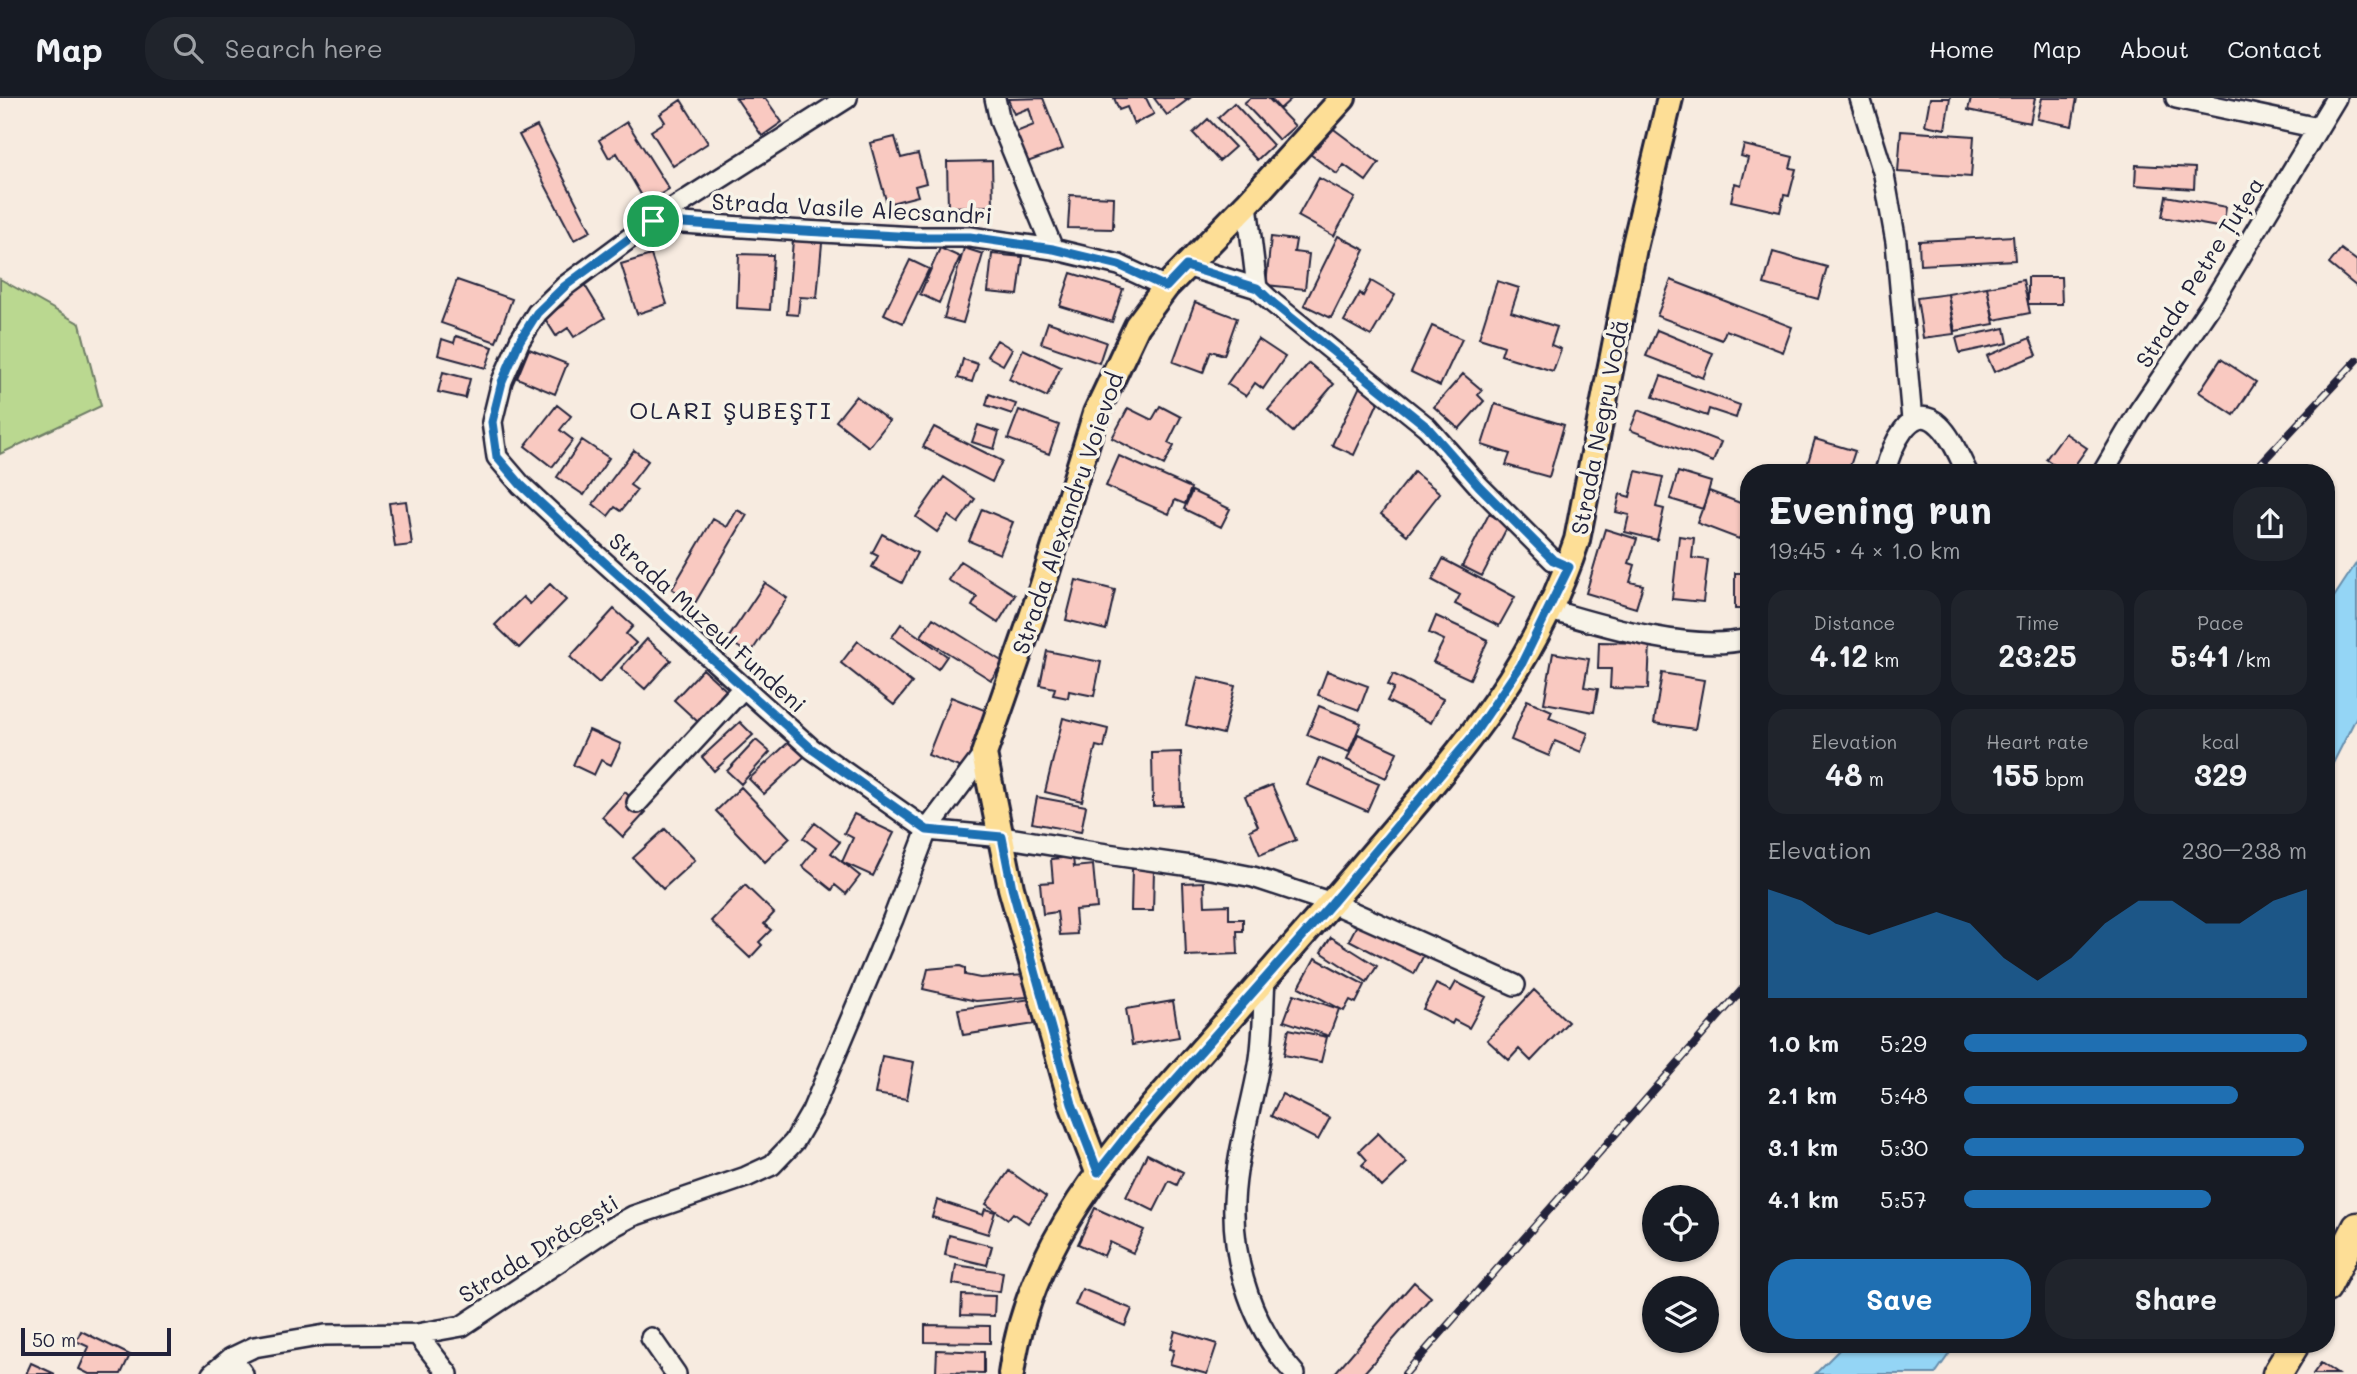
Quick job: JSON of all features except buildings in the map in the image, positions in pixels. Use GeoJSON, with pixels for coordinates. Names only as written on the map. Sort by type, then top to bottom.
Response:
{"type":"FeatureCollection","features":[{"type":"Feature","properties":{"kind":"highway"},"geometry":{"type":"LineString","coordinates":[[2335,1270],[2357,1227]]}},
{"type":"Feature","properties":{"kind":"highway"},"geometry":{"type":"LineString","coordinates":[[2277,1374],[2290,1353]]}},
{"type":"Feature","properties":{"kind":"main road","name":"Strada Alexandru Voievod"},"geometry":{"type":"LineString","coordinates":[[984,754],[1042,588],[1096,413],[1137,326],[1166,287],[1247,204],[1343,98]]}},
{"type":"Feature","properties":{"kind":"main road","name":"Strada Negru Vodă"},"geometry":{"type":"LineString","coordinates":[[1011,1374],[1023,1317],[1042,1269],[1078,1201],[1098,1172],[1132,1129],[1332,903],[1472,737],[1521,665],[1550,610],[1569,567],[1585,508],[1634,248],[1670,98]]}},
{"type":"Feature","properties":{"kind":"main road"},"geometry":{"type":"LineString","coordinates":[[984,754],[1012,888],[1069,1092],[1098,1172]]}},
{"type":"Feature","properties":{"kind":"street"},"geometry":{"type":"LineString","coordinates":[[653,221],[847,98]]}},
{"type":"Feature","properties":{"kind":"street"},"geometry":{"type":"LineString","coordinates":[[995,98],[1000,121],[1053,249]]}},
{"type":"Feature","properties":{"kind":"street"},"geometry":{"type":"LineString","coordinates":[[1860,98],[1884,175],[1920,419]]}},
{"type":"Feature","properties":{"kind":"street"},"geometry":{"type":"LineString","coordinates":[[2176,98],[2318,128]]}},
{"type":"Feature","properties":{"kind":"street","name":"Strada Petre Țuțea"},"geometry":{"type":"LineString","coordinates":[[2109,464],[2140,411],[2213,302],[2336,98]]}},
{"type":"Feature","properties":{"kind":"street"},"geometry":{"type":"LineString","coordinates":[[1247,204],[1257,288]]}},
{"type":"Feature","properties":{"kind":"street","name":"Strada Vasile Alecsandri"},"geometry":{"type":"LineString","coordinates":[[653,221],[916,237],[970,237],[1053,249],[1119,265],[1166,287]]}},
{"type":"Feature","properties":{"kind":"street","name":"Strada Muzeul Fundeni"},"geometry":{"type":"LineString","coordinates":[[653,221],[565,286],[537,313],[520,340],[502,382],[492,422],[497,457],[521,485],[812,749],[927,830]]}},
{"type":"Feature","properties":{"kind":"street"},"geometry":{"type":"LineString","coordinates":[[1186,266],[1257,288],[1427,427],[1479,486],[1553,560],[1569,567]]}},
{"type":"Feature","properties":{"kind":"street"},"geometry":{"type":"LineString","coordinates":[[1887,464],[1899,436],[1920,419],[1933,420],[1946,432],[1963,464]]}},
{"type":"Feature","properties":{"kind":"street"},"geometry":{"type":"LineString","coordinates":[[1550,610],[1594,623],[1691,641],[1740,641]]}},
{"type":"Feature","properties":{"kind":"street"},"geometry":{"type":"LineString","coordinates":[[638,803],[744,687]]}},
{"type":"Feature","properties":{"kind":"street","name":"Strada Drăcești"},"geometry":{"type":"LineString","coordinates":[[212,1374],[237,1366],[254,1347],[326,1335],[417,1334],[461,1325],[605,1231],[633,1216],[746,1177],[772,1165],[794,1142],[811,1111],[893,919],[927,830],[984,754]]}},
{"type":"Feature","properties":{"kind":"street"},"geometry":{"type":"LineString","coordinates":[[927,830],[1002,837],[1253,877],[1332,903],[1515,985]]}},
{"type":"Feature","properties":{"kind":"street"},"geometry":{"type":"LineString","coordinates":[[1265,979],[1259,1062],[1240,1152],[1234,1201],[1235,1237],[1253,1308],[1266,1338],[1295,1374]]}},
{"type":"Feature","properties":{"kind":"street"},"geometry":{"type":"LineString","coordinates":[[417,1334],[448,1374]]}},
{"type":"Feature","properties":{"kind":"street"},"geometry":{"type":"LineString","coordinates":[[651,1338],[676,1374]]}},
{"type":"Feature","properties":{"kind":"green space"},"geometry":{"type":"Polygon","coordinates":[[[0,279],[80,324],[101,406],[0,454],[0,279]]]}},
{"type":"Feature","properties":{"kind":"water"},"geometry":{"type":"Polygon","coordinates":[[[2357,562],[2357,716],[2335,759],[2335,595],[2357,562]]]}},
{"type":"Feature","properties":{"kind":"water"},"geometry":{"type":"Polygon","coordinates":[[[1836,1353],[1950,1353],[1935,1374],[1815,1374],[1836,1353]]]}},
{"type":"Feature","properties":{"kind":"railway"},"geometry":{"type":"LineString","coordinates":[[2260,464],[2357,360]]}},
{"type":"Feature","properties":{"kind":"railway"},"geometry":{"type":"LineString","coordinates":[[1405,1374],[1740,992]]}},
{"type":"Feature","properties":{"kind":"district","name":"OLARI ŞUBEŞTI"},"geometry":{"type":"Point","coordinates":[731,409]}},
{"type":"Feature","properties":{"kind":"route"},"geometry":{"type":"LineString","coordinates":[[653,221],[916,237],[970,237],[1053,249],[1119,265],[1166,287],[1186,266],[1257,288],[1427,427],[1479,486],[1553,560],[1569,567],[1521,665],[1472,737],[1332,903],[1132,1129],[1098,1172],[1072,1104],[1012,888],[1002,837],[927,830],[812,749],[592,551],[521,485],[497,457],[492,422],[502,382],[520,340],[537,313],[565,286],[653,221]]}}]}
